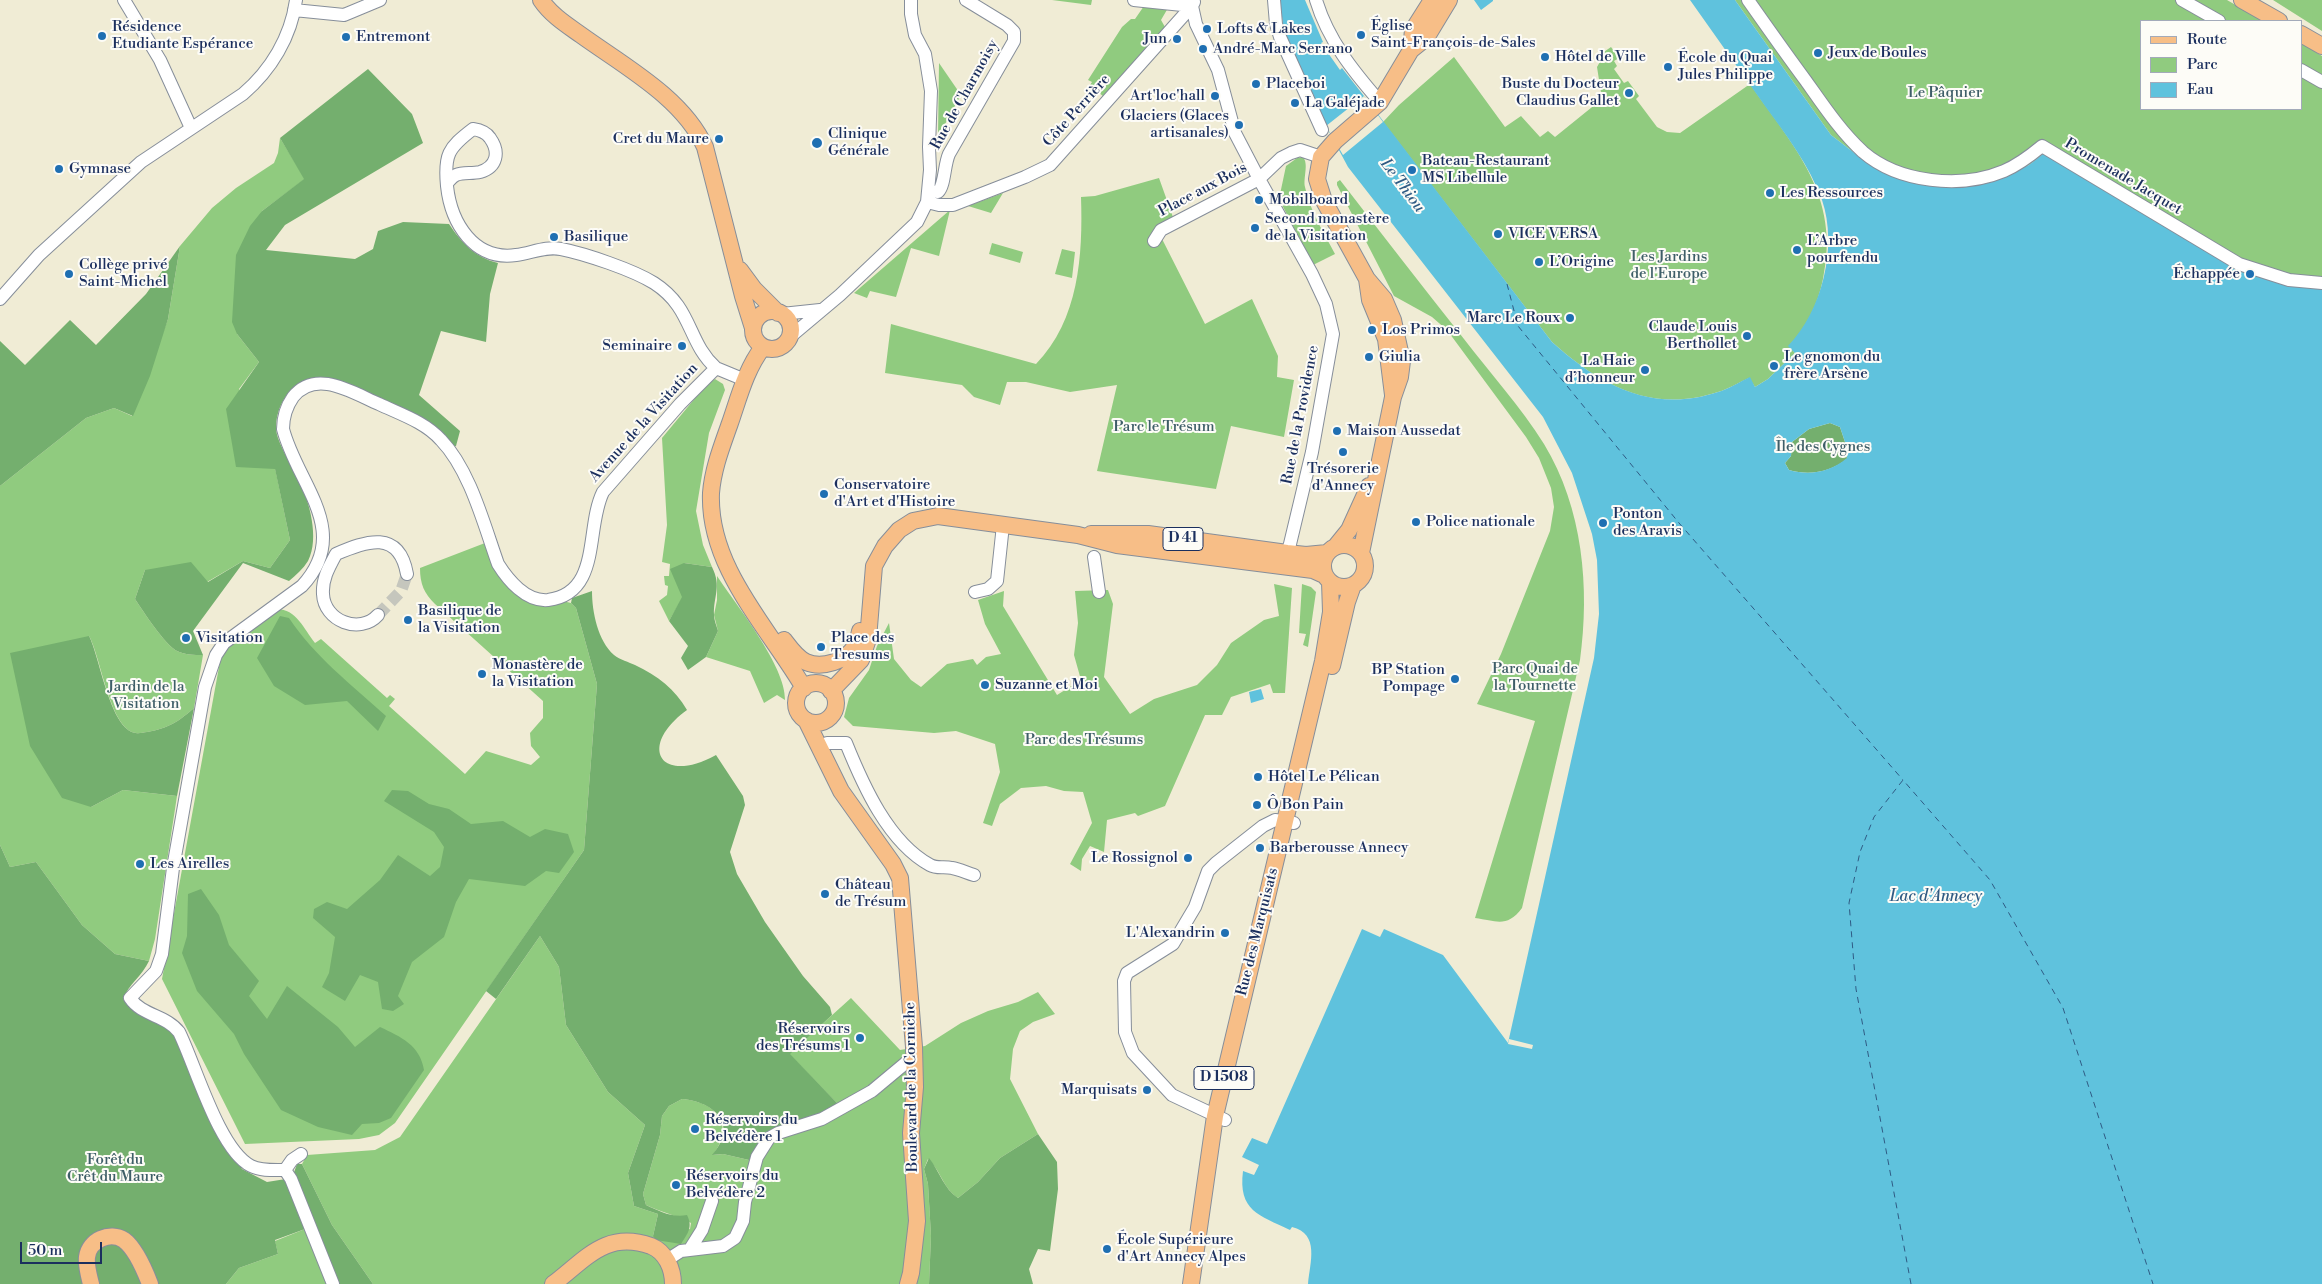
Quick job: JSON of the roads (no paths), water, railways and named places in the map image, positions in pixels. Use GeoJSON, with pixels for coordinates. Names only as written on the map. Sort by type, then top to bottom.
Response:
{"type":"FeatureCollection","features":[{"type":"Feature","properties":{"kind":"main road"},"geometry":{"type":"LineString","coordinates":[[541,0],[559,19],[670,100],[694,125],[705,147],[732,256],[754,328],[754,335],[763,347],[776,349],[787,343],[790,337],[790,324],[745,278],[732,256]]}},
{"type":"Feature","properties":{"kind":"main road"},"geometry":{"type":"LineString","coordinates":[[1411,50],[1413,30],[1432,0]]}},
{"type":"Feature","properties":{"kind":"main road"},"geometry":{"type":"LineString","coordinates":[[1378,463],[1350,530],[1323,563],[1327,578],[1341,587],[1354,585],[1361,579],[1365,570],[1361,553],[1393,397],[1386,339],[1370,300],[1367,279],[1320,192],[1317,172],[1322,157],[1335,141],[1376,105],[1411,50],[1426,38],[1449,0]]}},
{"type":"Feature","properties":{"kind":"main road"},"geometry":{"type":"LineString","coordinates":[[2242,0],[2277,20]]}},
{"type":"Feature","properties":{"kind":"main road"},"geometry":{"type":"LineString","coordinates":[[2302,35],[2322,46]]}},
{"type":"Feature","properties":{"kind":"main road"},"geometry":{"type":"LineString","coordinates":[[754,328],[758,317],[763,314],[780,314]]}},
{"type":"Feature","properties":{"kind":"main road"},"geometry":{"type":"LineString","coordinates":[[763,347],[745,380],[716,462],[711,492],[713,528],[726,564],[759,620],[804,688]]}},
{"type":"Feature","properties":{"kind":"main road","name":"D 41"},"geometry":{"type":"LineString","coordinates":[[831,691],[861,660],[868,639],[874,566],[885,546],[899,530],[913,521],[938,516],[1078,535],[1117,545],[1313,570],[1327,578]]}},
{"type":"Feature","properties":{"kind":"main road","name":"D 41"},"geometry":{"type":"LineString","coordinates":[[1078,535],[1148,534],[1306,555],[1332,550]]}},
{"type":"Feature","properties":{"kind":"main road"},"geometry":{"type":"LineString","coordinates":[[1332,550],[1350,546],[1361,553]]}},
{"type":"Feature","properties":{"kind":"main road","name":"Rue des Marquisats"},"geometry":{"type":"LineString","coordinates":[[1191,1284],[1220,1118],[1289,822],[1323,661],[1331,612],[1327,578]]}},
{"type":"Feature","properties":{"kind":"main road","name":"Rue des Marquisats"},"geometry":{"type":"LineString","coordinates":[[1289,822],[1347,602],[1354,585]]}},
{"type":"Feature","properties":{"kind":"main road"},"geometry":{"type":"LineString","coordinates":[[759,620],[783,638],[798,657],[807,663],[820,664],[832,663],[849,654],[855,646],[861,626],[869,620]]}},
{"type":"Feature","properties":{"kind":"main road"},"geometry":{"type":"LineString","coordinates":[[818,684],[831,691],[836,705],[829,718],[818,723],[806,720],[797,708],[799,694],[804,688],[818,684]]}},
{"type":"Feature","properties":{"kind":"main road","name":"Boulevard de la Corniche"},"geometry":{"type":"LineString","coordinates":[[827,761],[829,718]]}},
{"type":"Feature","properties":{"kind":"main road","name":"Boulevard de la Corniche"},"geometry":{"type":"LineString","coordinates":[[806,720],[841,791],[893,864],[900,878],[915,1087],[911,1133],[917,1221],[908,1284]]}},
{"type":"Feature","properties":{"kind":"main road","name":"Rue des Marquisats"},"geometry":{"type":"LineString","coordinates":[[1202,1284],[1220,1118]]}},
{"type":"Feature","properties":{"kind":"main road"},"geometry":{"type":"LineString","coordinates":[[91,1284],[87,1266],[88,1253],[96,1241],[108,1236],[117,1237],[129,1245],[150,1284]]}},
{"type":"Feature","properties":{"kind":"main road"},"geometry":{"type":"LineString","coordinates":[[553,1284],[598,1250],[620,1241],[630,1240],[654,1248],[667,1260],[673,1284]]}},
{"type":"Feature","properties":{"kind":"street"},"geometry":{"type":"LineString","coordinates":[[124,0],[160,60],[191,128]]}},
{"type":"Feature","properties":{"kind":"street"},"geometry":{"type":"LineString","coordinates":[[0,300],[39,255],[141,162],[243,94],[258,80],[283,42],[295,5],[344,15],[380,0]]}},
{"type":"Feature","properties":{"kind":"street"},"geometry":{"type":"LineString","coordinates":[[790,337],[840,295],[917,222],[928,196],[931,91],[925,54],[915,35],[911,0]]}},
{"type":"Feature","properties":{"kind":"street","name":"Rue de Charmoisy"},"geometry":{"type":"LineString","coordinates":[[928,196],[942,188],[944,166],[948,154],[1014,41],[1014,32],[1007,25],[966,0]]}},
{"type":"Feature","properties":{"kind":"street"},"geometry":{"type":"LineString","coordinates":[[1134,0],[1193,4]]}},
{"type":"Feature","properties":{"kind":"street"},"geometry":{"type":"LineString","coordinates":[[1274,0],[1276,24],[1280,37],[1322,130]]}},
{"type":"Feature","properties":{"kind":"street"},"geometry":{"type":"LineString","coordinates":[[1316,0],[1329,34],[1376,105]]}},
{"type":"Feature","properties":{"kind":"street","name":"Promenade Jacquet"},"geometry":{"type":"LineString","coordinates":[[1748,0],[1838,124],[1863,152],[1883,166],[1911,176],[1965,181],[2004,171],[2026,160],[2042,146],[2239,264],[2289,280],[2322,283]]}},
{"type":"Feature","properties":{"kind":"street"},"geometry":{"type":"LineString","coordinates":[[2182,0],[2217,20]]}},
{"type":"Feature","properties":{"kind":"street","name":"Côte Perrière"},"geometry":{"type":"LineString","coordinates":[[928,196],[939,205],[953,205],[1025,178],[1050,164],[1193,4]]}},
{"type":"Feature","properties":{"kind":"street","name":"Rue de la Providence"},"geometry":{"type":"LineString","coordinates":[[1193,4],[1196,24],[1218,70],[1235,133],[1312,274],[1326,304],[1334,334],[1311,457],[1287,553]]}},
{"type":"Feature","properties":{"kind":"street"},"geometry":{"type":"LineString","coordinates":[[2302,71],[2322,82]]}},
{"type":"Feature","properties":{"kind":"street"},"geometry":{"type":"LineString","coordinates":[[447,183],[456,174],[479,172],[492,165],[496,159],[496,148],[488,134],[473,129],[454,145],[446,162],[447,183],[454,218],[472,242],[491,253],[510,255],[544,248],[562,249],[600,260],[654,283],[677,302],[706,359],[716,368]]}},
{"type":"Feature","properties":{"kind":"street","name":"Place aux Bois"},"geometry":{"type":"LineString","coordinates":[[1154,241],[1161,230],[1259,179],[1281,158],[1300,150],[1322,157]]}},
{"type":"Feature","properties":{"kind":"street"},"geometry":{"type":"LineString","coordinates":[[780,314],[820,310]]}},
{"type":"Feature","properties":{"kind":"street","name":"Avenue de la Visitation"},"geometry":{"type":"LineString","coordinates":[[285,1170],[254,1168],[241,1159],[233,1150],[218,1122],[179,1032],[170,1023],[147,1013],[130,998],[133,993],[146,984],[156,971],[162,954],[173,868],[196,736],[205,687],[216,655],[224,643],[302,586],[313,575],[319,561],[322,545],[320,514],[283,429],[284,415],[294,396],[309,384],[327,383],[348,390],[429,429],[442,440],[465,477],[503,573],[512,584],[524,593],[545,600],[559,598],[575,589],[584,577],[593,538],[598,503],[603,492],[680,404],[716,368],[745,380]]}},
{"type":"Feature","properties":{"kind":"street"},"geometry":{"type":"LineString","coordinates":[[976,592],[988,589],[997,581],[1003,525]]}},
{"type":"Feature","properties":{"kind":"street"},"geometry":{"type":"LineString","coordinates":[[378,615],[364,624],[348,624],[340,621],[328,609],[322,596],[324,577],[336,554],[358,544],[378,541],[393,548],[404,560],[407,574]]}},
{"type":"Feature","properties":{"kind":"street"},"geometry":{"type":"LineString","coordinates":[[1258,562],[1275,559],[1287,553]]}},
{"type":"Feature","properties":{"kind":"street"},"geometry":{"type":"LineString","coordinates":[[1094,557],[1099,592]]}},
{"type":"Feature","properties":{"kind":"street"},"geometry":{"type":"LineString","coordinates":[[827,743],[846,743],[858,770],[892,831],[907,848],[931,866],[952,868],[974,875]]}},
{"type":"Feature","properties":{"kind":"street"},"geometry":{"type":"LineString","coordinates":[[1220,1118],[1172,1095],[1133,1053],[1125,1032],[1124,981],[1127,973],[1173,944],[1195,907],[1208,871],[1216,863],[1263,826],[1275,820],[1289,822]]}},
{"type":"Feature","properties":{"kind":"street"},"geometry":{"type":"LineString","coordinates":[[667,1260],[681,1251],[723,1246],[735,1238],[743,1221],[745,1202],[757,1157],[769,1138],[778,1132],[822,1119],[872,1092],[914,1056]]}},
{"type":"Feature","properties":{"kind":"street"},"geometry":{"type":"LineString","coordinates":[[301,1154],[292,1160],[285,1170],[291,1179],[333,1284]]}},
{"type":"Feature","properties":{"kind":"street"},"geometry":{"type":"LineString","coordinates":[[690,1249],[702,1230],[712,1201]]}},
{"type":"Feature","properties":{"kind":"water","name":"Lac d'Annecy"},"geometry":{"type":"Polygon","coordinates":[[[1280,0],[1305,0],[1323,42],[1321,43],[1340,70],[1342,68],[1364,96],[1552,342],[1589,371],[1608,383],[1649,397],[1671,400],[1694,398],[1722,391],[1750,377],[1755,387],[1768,379],[1795,353],[1788,346],[1800,332],[1818,297],[1824,278],[1827,258],[1827,218],[1822,200],[1811,175],[1789,140],[1690,0],[1735,0],[1831,135],[1861,158],[1909,180],[2005,176],[2029,165],[2043,154],[2237,270],[2271,281],[2322,288],[2322,1284],[1308,1284],[1311,1250],[1307,1236],[1292,1227],[1290,1230],[1269,1220],[1253,1210],[1244,1195],[1242,1184],[1243,1171],[1254,1175],[1259,1165],[1242,1157],[1252,1138],[1267,1144],[1362,929],[1380,937],[1384,929],[1443,955],[1508,1043],[1594,658],[1599,614],[1597,560],[1592,534],[1572,473],[1543,417],[1348,167],[1326,126],[1284,33],[1280,0]],[[1830,423],[1809,429],[1792,442],[1791,456],[1785,463],[1789,470],[1805,473],[1820,472],[1834,467],[1847,458],[1845,442],[1840,427],[1830,423]]]}},
{"type":"Feature","properties":{"kind":"water"},"geometry":{"type":"Polygon","coordinates":[[[1474,0],[1493,0],[1493,1],[1481,10],[1474,0]]]}},
{"type":"Feature","properties":{"kind":"water"},"geometry":{"type":"Polygon","coordinates":[[[1261,689],[1264,699],[1251,703],[1249,692],[1261,689]]]}},
{"type":"Feature","properties":{"kind":"tunnel"},"geometry":{"type":"LineString","coordinates":[[378,615],[401,591],[407,574]]}},
{"type":"Feature","properties":{"kind":"place","name":"Lofts & Lakes"},"geometry":{"type":"Point","coordinates":[1207,29]}},
{"type":"Feature","properties":{"kind":"place","name":"Église Saint-François-de-Sales"},"geometry":{"type":"Point","coordinates":[1361,35]}},
{"type":"Feature","properties":{"kind":"place","name":"Résidence Etudiante Espérance"},"geometry":{"type":"Point","coordinates":[102,36]}},
{"type":"Feature","properties":{"kind":"place","name":"Entremont"},"geometry":{"type":"Point","coordinates":[346,37]}},
{"type":"Feature","properties":{"kind":"place","name":"Jun"},"geometry":{"type":"Point","coordinates":[1177,39]}},
{"type":"Feature","properties":{"kind":"place","name":"André-Marc Serrano"},"geometry":{"type":"Point","coordinates":[1203,49]}},
{"type":"Feature","properties":{"kind":"place","name":"Jeux de Boules"},"geometry":{"type":"Point","coordinates":[1818,53]}},
{"type":"Feature","properties":{"kind":"place","name":"Hôtel de Ville"},"geometry":{"type":"Point","coordinates":[1545,57]}},
{"type":"Feature","properties":{"kind":"place","name":"École du Quai Jules Philippe"},"geometry":{"type":"Point","coordinates":[1668,67]}},
{"type":"Feature","properties":{"kind":"place","name":"Placeboi"},"geometry":{"type":"Point","coordinates":[1256,84]}},
{"type":"Feature","properties":{"kind":"place","name":"Buste du Docteur Claudius Gallet"},"geometry":{"type":"Point","coordinates":[1629,93]}},
{"type":"Feature","properties":{"kind":"place","name":"Art'loc'hall"},"geometry":{"type":"Point","coordinates":[1215,96]}},
{"type":"Feature","properties":{"kind":"place","name":"La Galéjade"},"geometry":{"type":"Point","coordinates":[1295,103]}},
{"type":"Feature","properties":{"kind":"place","name":"Glaciers (Glaces artisanales)"},"geometry":{"type":"Point","coordinates":[1239,125]}},
{"type":"Feature","properties":{"kind":"place","name":"Cret du Maure"},"geometry":{"type":"Point","coordinates":[719,139]}},
{"type":"Feature","properties":{"kind":"place","name":"Clinique Générale"},"geometry":{"type":"Point","coordinates":[817,143]}},
{"type":"Feature","properties":{"kind":"place","name":"Gymnase"},"geometry":{"type":"Point","coordinates":[59,169]}},
{"type":"Feature","properties":{"kind":"place","name":"Bateau-Restaurant MS Libellule"},"geometry":{"type":"Point","coordinates":[1412,170]}},
{"type":"Feature","properties":{"kind":"place","name":"Les Ressources"},"geometry":{"type":"Point","coordinates":[1770,193]}},
{"type":"Feature","properties":{"kind":"place","name":"Mobilboard"},"geometry":{"type":"Point","coordinates":[1259,200]}},
{"type":"Feature","properties":{"kind":"place","name":"Second monastère de la Visitation"},"geometry":{"type":"Point","coordinates":[1255,228]}},
{"type":"Feature","properties":{"kind":"place","name":"VICE VERSA"},"geometry":{"type":"Point","coordinates":[1498,234]}},
{"type":"Feature","properties":{"kind":"place","name":"Basilique"},"geometry":{"type":"Point","coordinates":[554,237]}},
{"type":"Feature","properties":{"kind":"place","name":"L’Arbre pourfendu"},"geometry":{"type":"Point","coordinates":[1797,250]}},
{"type":"Feature","properties":{"kind":"place","name":"L’Origine"},"geometry":{"type":"Point","coordinates":[1539,262]}},
{"type":"Feature","properties":{"kind":"place","name":"Collège privé Saint-Michel"},"geometry":{"type":"Point","coordinates":[69,274]}},
{"type":"Feature","properties":{"kind":"place","name":"Échappée"},"geometry":{"type":"Point","coordinates":[2250,274]}},
{"type":"Feature","properties":{"kind":"place","name":"Marc Le Roux"},"geometry":{"type":"Point","coordinates":[1570,318]}},
{"type":"Feature","properties":{"kind":"place","name":"Los Primos"},"geometry":{"type":"Point","coordinates":[1372,330]}},
{"type":"Feature","properties":{"kind":"place","name":"Claude Louis Berthollet"},"geometry":{"type":"Point","coordinates":[1747,336]}},
{"type":"Feature","properties":{"kind":"place","name":"Seminaire"},"geometry":{"type":"Point","coordinates":[682,346]}},
{"type":"Feature","properties":{"kind":"place","name":"Giulia"},"geometry":{"type":"Point","coordinates":[1369,357]}},
{"type":"Feature","properties":{"kind":"place","name":"Le gnomon du frère Arsène"},"geometry":{"type":"Point","coordinates":[1774,366]}},
{"type":"Feature","properties":{"kind":"place","name":"La Haie d’honneur"},"geometry":{"type":"Point","coordinates":[1645,370]}},
{"type":"Feature","properties":{"kind":"place","name":"Maison Aussedat"},"geometry":{"type":"Point","coordinates":[1337,431]}},
{"type":"Feature","properties":{"kind":"place","name":"Trésorerie d'Annecy"},"geometry":{"type":"Point","coordinates":[1343,452]}},
{"type":"Feature","properties":{"kind":"place","name":"Conservatoire d'Art et d'Histoire"},"geometry":{"type":"Point","coordinates":[824,494]}},
{"type":"Feature","properties":{"kind":"place","name":"Police nationale"},"geometry":{"type":"Point","coordinates":[1416,522]}},
{"type":"Feature","properties":{"kind":"place","name":"Ponton des Aravis"},"geometry":{"type":"Point","coordinates":[1603,523]}},
{"type":"Feature","properties":{"kind":"place","name":"Basilique de la Visitation"},"geometry":{"type":"Point","coordinates":[408,620]}},
{"type":"Feature","properties":{"kind":"place","name":"Visitation"},"geometry":{"type":"Point","coordinates":[186,638]}},
{"type":"Feature","properties":{"kind":"place","name":"Place des Tresums"},"geometry":{"type":"Point","coordinates":[821,647]}},
{"type":"Feature","properties":{"kind":"place","name":"Monastère de la Visitation"},"geometry":{"type":"Point","coordinates":[482,674]}},
{"type":"Feature","properties":{"kind":"place","name":"BP Station Pompage"},"geometry":{"type":"Point","coordinates":[1455,679]}},
{"type":"Feature","properties":{"kind":"place","name":"Suzanne et Moi"},"geometry":{"type":"Point","coordinates":[985,685]}},
{"type":"Feature","properties":{"kind":"place","name":"Hôtel Le Pélican"},"geometry":{"type":"Point","coordinates":[1258,777]}},
{"type":"Feature","properties":{"kind":"place","name":"Ô Bon Pain"},"geometry":{"type":"Point","coordinates":[1257,805]}},
{"type":"Feature","properties":{"kind":"place","name":"Barberousse Annecy"},"geometry":{"type":"Point","coordinates":[1260,848]}},
{"type":"Feature","properties":{"kind":"place","name":"Le Rossignol"},"geometry":{"type":"Point","coordinates":[1188,858]}},
{"type":"Feature","properties":{"kind":"place","name":"Les Airelles"},"geometry":{"type":"Point","coordinates":[140,864]}},
{"type":"Feature","properties":{"kind":"place","name":"Château de Trésum"},"geometry":{"type":"Point","coordinates":[825,894]}},
{"type":"Feature","properties":{"kind":"place","name":"L'Alexandrin"},"geometry":{"type":"Point","coordinates":[1225,933]}},
{"type":"Feature","properties":{"kind":"place","name":"Réservoirs des Trésums 1"},"geometry":{"type":"Point","coordinates":[860,1038]}},
{"type":"Feature","properties":{"kind":"place","name":"Marquisats"},"geometry":{"type":"Point","coordinates":[1147,1090]}},
{"type":"Feature","properties":{"kind":"place","name":"Réservoirs du Belvédère 1"},"geometry":{"type":"Point","coordinates":[695,1129]}},
{"type":"Feature","properties":{"kind":"place","name":"Réservoirs du Belvédère 2"},"geometry":{"type":"Point","coordinates":[676,1185]}},
{"type":"Feature","properties":{"kind":"place","name":"École Supérieure d'Art Annecy Alpes"},"geometry":{"type":"Point","coordinates":[1107,1249]}},
{"type":"Feature","properties":{"kind":"park label","name":"Le Pâquier"},"geometry":{"type":"Point","coordinates":[1945,93]}},
{"type":"Feature","properties":{"kind":"park label","name":"Les Jardins de l'Europe"},"geometry":{"type":"Point","coordinates":[1669,266]}},
{"type":"Feature","properties":{"kind":"park label","name":"Parc le Trésum"},"geometry":{"type":"Point","coordinates":[1164,427]}},
{"type":"Feature","properties":{"kind":"park label","name":"Île des Cygnes"},"geometry":{"type":"Point","coordinates":[1823,447]}},
{"type":"Feature","properties":{"kind":"park label","name":"Parc Quai de la Tournette"},"geometry":{"type":"Point","coordinates":[1535,678]}},
{"type":"Feature","properties":{"kind":"park label","name":"Jardin de la Visitation"},"geometry":{"type":"Point","coordinates":[146,696]}},
{"type":"Feature","properties":{"kind":"park label","name":"Parc des Trésums"},"geometry":{"type":"Point","coordinates":[1084,740]}},
{"type":"Feature","properties":{"kind":"park label","name":"Forêt du Crêt du Maure"},"geometry":{"type":"Point","coordinates":[115,1168]}},
{"type":"Feature","properties":{"kind":"water label","name":"Le Thiou"},"geometry":{"type":"Point","coordinates":[1402,186]}}]}
